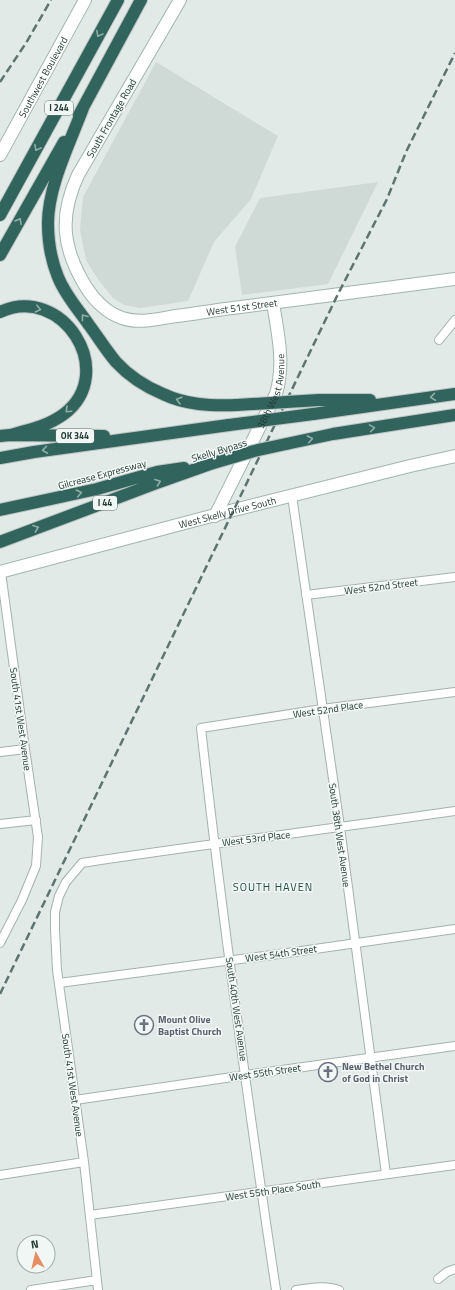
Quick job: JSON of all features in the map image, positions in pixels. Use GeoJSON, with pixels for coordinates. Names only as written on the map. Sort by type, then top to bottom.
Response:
{"type":"FeatureCollection","features":[{"type":"Feature","properties":{"kind":"highway","name":"I 244"},"geometry":{"type":"LineString","coordinates":[[0,215],[118,0]]}},
{"type":"Feature","properties":{"kind":"highway","name":"I 244"},"geometry":{"type":"LineString","coordinates":[[0,255],[83,108],[141,0]]}},
{"type":"Feature","properties":{"kind":"highway"},"geometry":{"type":"LineString","coordinates":[[83,108],[54,186],[49,207],[49,241],[52,258],[58,276],[68,297],[116,362],[138,381],[163,394],[181,401],[202,405],[237,405],[319,400],[411,400]]}},
{"type":"Feature","properties":{"kind":"highway"},"geometry":{"type":"LineString","coordinates":[[0,312],[15,307],[30,307],[47,311],[55,315],[66,323],[74,332],[82,347],[86,368],[85,382],[81,393],[75,403],[65,413],[53,422],[5,435]]}},
{"type":"Feature","properties":{"kind":"highway","name":"Skelly Bypass"},"geometry":{"type":"LineString","coordinates":[[0,458],[139,437],[455,394]]}},
{"type":"Feature","properties":{"kind":"highway","name":"Skelly Bypass"},"geometry":{"type":"LineString","coordinates":[[0,542],[154,484],[210,464],[247,453],[333,434],[455,415]]}},
{"type":"Feature","properties":{"kind":"highway","name":"OK 344"},"geometry":{"type":"LineString","coordinates":[[5,435],[139,437]]}},
{"type":"Feature","properties":{"kind":"highway","name":"Gilcrease Expressway"},"geometry":{"type":"LineString","coordinates":[[0,510],[97,489],[157,472],[210,464]]}},
{"type":"Feature","properties":{"kind":"street","name":"Southwest Boulevard"},"geometry":{"type":"LineString","coordinates":[[0,155],[85,0]]}},
{"type":"Feature","properties":{"kind":"street","name":"South Frontage Road"},"geometry":{"type":"LineString","coordinates":[[68,245],[66,222],[68,202],[78,175],[180,0]]}},
{"type":"Feature","properties":{"kind":"street","name":"West 51st Street"},"geometry":{"type":"LineString","coordinates":[[68,245],[71,260],[90,294],[106,310],[121,318],[136,320],[153,320],[455,279]]}},
{"type":"Feature","properties":{"kind":"street","name":"38th West Avenue"},"geometry":{"type":"LineString","coordinates":[[215,516],[276,394],[280,381],[281,364],[273,303]]}},
{"type":"Feature","properties":{"kind":"street"},"geometry":{"type":"LineString","coordinates":[[438,340],[455,320]]}},
{"type":"Feature","properties":{"kind":"street","name":"West Skelly Drive South"},"geometry":{"type":"LineString","coordinates":[[1,572],[234,510],[455,456]]}},
{"type":"Feature","properties":{"kind":"street","name":"South 38th West Avenue"},"geometry":{"type":"LineString","coordinates":[[292,496],[340,827],[386,1174]]}},
{"type":"Feature","properties":{"kind":"street","name":"South 41st West Avenue"},"geometry":{"type":"LineString","coordinates":[[0,943],[22,900],[36,866],[38,848],[36,820],[1,572]]}},
{"type":"Feature","properties":{"kind":"street","name":"West 52nd Street"},"geometry":{"type":"LineString","coordinates":[[306,595],[455,577]]}},
{"type":"Feature","properties":{"kind":"street","name":"West 52nd Place"},"geometry":{"type":"LineString","coordinates":[[201,728],[322,709],[455,692]]}},
{"type":"Feature","properties":{"kind":"street","name":"South 40th West Avenue"},"geometry":{"type":"LineString","coordinates":[[201,728],[214,843],[261,1192],[276,1290]]}},
{"type":"Feature","properties":{"kind":"street"},"geometry":{"type":"LineString","coordinates":[[0,752],[25,749]]}},
{"type":"Feature","properties":{"kind":"street","name":"West 53rd Place"},"geometry":{"type":"LineString","coordinates":[[66,882],[82,863],[214,843],[455,811]]}},
{"type":"Feature","properties":{"kind":"street"},"geometry":{"type":"LineString","coordinates":[[0,824],[36,820]]}},
{"type":"Feature","properties":{"kind":"street","name":"South 41st West Avenue"},"geometry":{"type":"LineString","coordinates":[[66,882],[59,896],[55,912],[56,957],[84,1162],[98,1290]]}},
{"type":"Feature","properties":{"kind":"street","name":"West 54th Street"},"geometry":{"type":"LineString","coordinates":[[59,983],[455,929]]}},
{"type":"Feature","properties":{"kind":"street","name":"West 55th Street"},"geometry":{"type":"LineString","coordinates":[[75,1100],[455,1046]]}},
{"type":"Feature","properties":{"kind":"street"},"geometry":{"type":"LineString","coordinates":[[0,1176],[84,1162]]}},
{"type":"Feature","properties":{"kind":"street","name":"West 55th Place South"},"geometry":{"type":"LineString","coordinates":[[90,1215],[455,1165]]}},
{"type":"Feature","properties":{"kind":"street"},"geometry":{"type":"LineString","coordinates":[[438,1279],[447,1272],[455,1270]]}},
{"type":"Feature","properties":{"kind":"street"},"geometry":{"type":"LineString","coordinates":[[31,1290],[97,1280]]}},
{"type":"Feature","properties":{"kind":"street"},"geometry":{"type":"LineString","coordinates":[[296,1290],[321,1287],[339,1290]]}},
{"type":"Feature","properties":{"kind":"shaded area"},"geometry":{"type":"Polygon","coordinates":[[[156,62],[278,136],[251,199],[214,242],[188,301],[140,308],[124,305],[113,298],[97,278],[86,260],[80,230],[83,197],[156,62]]]}},
{"type":"Feature","properties":{"kind":"shaded area"},"geometry":{"type":"Polygon","coordinates":[[[378,182],[328,284],[242,295],[235,247],[260,198],[378,182]]]}},
{"type":"Feature","properties":{"kind":"railway"},"geometry":{"type":"LineString","coordinates":[[0,82],[26,43],[51,0]]}},
{"type":"Feature","properties":{"kind":"railway"},"geometry":{"type":"LineString","coordinates":[[0,994],[338,294],[387,199],[406,152],[455,53]]}},
{"type":"Feature","properties":{"kind":"place","name":"Mount Olive Baptist Church"},"geometry":{"type":"Point","coordinates":[144,1025]}},
{"type":"Feature","properties":{"kind":"place","name":"New Bethel Church of God in Christ"},"geometry":{"type":"Point","coordinates":[328,1072]}},
{"type":"Feature","properties":{"kind":"district","name":"SOUTH HAVEN"},"geometry":{"type":"Point","coordinates":[273,887]}}]}
